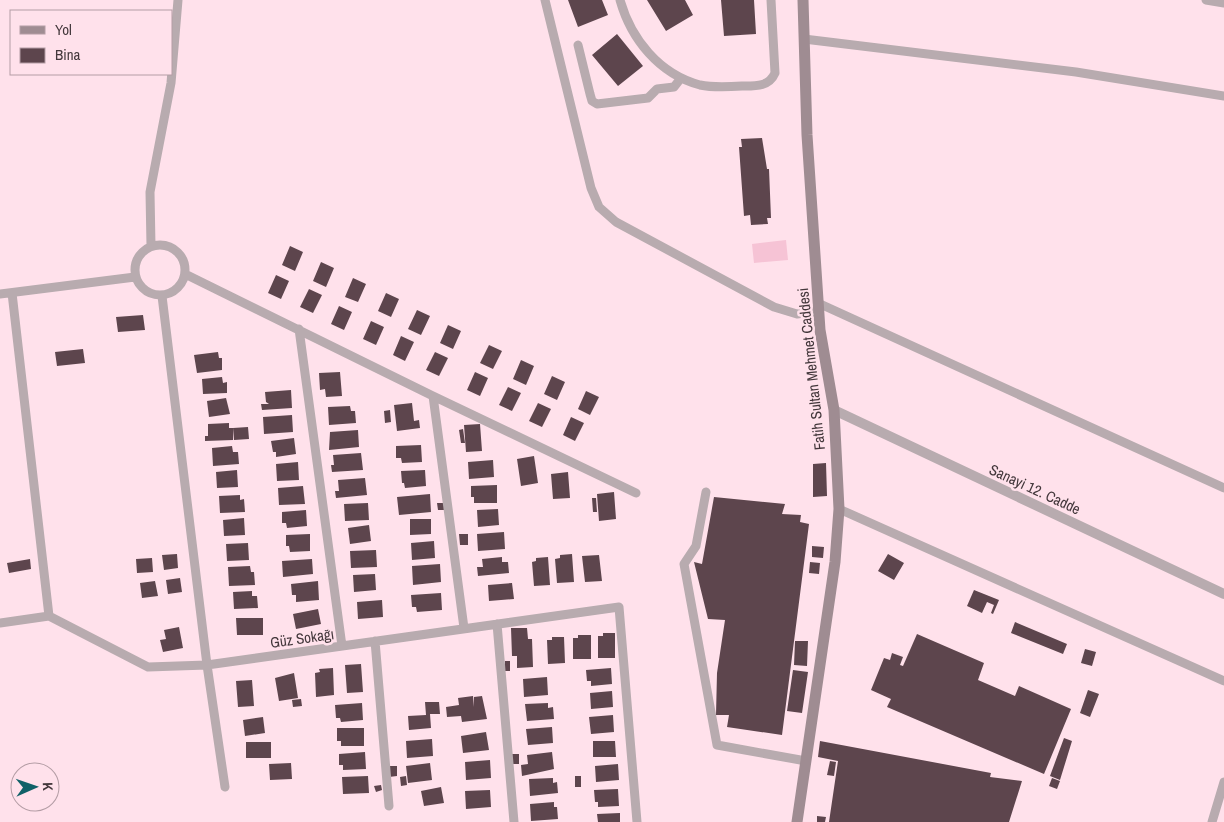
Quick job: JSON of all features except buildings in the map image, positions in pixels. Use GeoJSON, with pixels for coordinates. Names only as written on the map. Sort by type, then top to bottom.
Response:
{"type":"FeatureCollection","features":[{"type":"Feature","properties":{"kind":"main road","name":"Fatih Sultan Mehmet Caddesi"},"geometry":{"type":"LineString","coordinates":[[797,822],[835,562],[839,509],[834,410],[818,307],[803,0]]}},
{"type":"Feature","properties":{"kind":"street"},"geometry":{"type":"LineString","coordinates":[[172,62],[178,0]]}},
{"type":"Feature","properties":{"kind":"street"},"geometry":{"type":"LineString","coordinates":[[545,0],[592,188],[599,207],[616,222],[774,307],[797,314],[818,307],[1224,488]]}},
{"type":"Feature","properties":{"kind":"street"},"geometry":{"type":"LineString","coordinates":[[620,0],[625,19],[639,43],[660,63],[681,78],[712,87],[767,83],[775,73],[771,0]]}},
{"type":"Feature","properties":{"kind":"street"},"geometry":{"type":"LineString","coordinates":[[1206,0],[1224,3]]}},
{"type":"Feature","properties":{"kind":"street"},"geometry":{"type":"LineString","coordinates":[[804,39],[1076,72],[1224,96]]}},
{"type":"Feature","properties":{"kind":"street"},"geometry":{"type":"LineString","coordinates":[[578,45],[592,101],[597,104],[648,98],[657,89],[674,87],[681,78]]}},
{"type":"Feature","properties":{"kind":"street"},"geometry":{"type":"LineString","coordinates":[[151,246],[150,192],[171,75]]}},
{"type":"Feature","properties":{"kind":"street"},"geometry":{"type":"LineString","coordinates":[[160,245],[176,250],[182,257],[185,274],[177,289],[162,296],[145,291],[134,270],[139,256],[151,246],[160,245]]}},
{"type":"Feature","properties":{"kind":"street"},"geometry":{"type":"LineString","coordinates":[[185,274],[636,493]]}},
{"type":"Feature","properties":{"kind":"street"},"geometry":{"type":"LineString","coordinates":[[0,294],[136,277]]}},
{"type":"Feature","properties":{"kind":"street"},"geometry":{"type":"LineString","coordinates":[[0,623],[49,616],[12,293]]}},
{"type":"Feature","properties":{"kind":"street"},"geometry":{"type":"LineString","coordinates":[[162,296],[207,665],[225,787]]}},
{"type":"Feature","properties":{"kind":"street"},"geometry":{"type":"LineString","coordinates":[[299,329],[342,646]]}},
{"type":"Feature","properties":{"kind":"street"},"geometry":{"type":"LineString","coordinates":[[433,396],[464,628]]}},
{"type":"Feature","properties":{"kind":"street","name":"Sanayi 12. Cadde"},"geometry":{"type":"LineString","coordinates":[[834,410],[1224,594]]}},
{"type":"Feature","properties":{"kind":"street"},"geometry":{"type":"LineString","coordinates":[[706,492],[696,546],[684,564],[717,745],[806,761]]}},
{"type":"Feature","properties":{"kind":"street"},"geometry":{"type":"LineString","coordinates":[[839,509],[1203,674],[1224,681]]}},
{"type":"Feature","properties":{"kind":"street","name":"Güz Sokağı"},"geometry":{"type":"LineString","coordinates":[[49,616],[148,667],[207,665],[618,607],[637,822]]}},
{"type":"Feature","properties":{"kind":"street"},"geometry":{"type":"LineString","coordinates":[[497,624],[514,822]]}},
{"type":"Feature","properties":{"kind":"street"},"geometry":{"type":"LineString","coordinates":[[375,641],[389,806]]}},
{"type":"Feature","properties":{"kind":"street"},"geometry":{"type":"LineString","coordinates":[[1212,822],[1224,782]]}},
{"type":"Feature","properties":{"kind":"shaded area"},"geometry":{"type":"Polygon","coordinates":[[[786,240],[788,260],[754,263],[752,244],[786,240]]]}}]}
